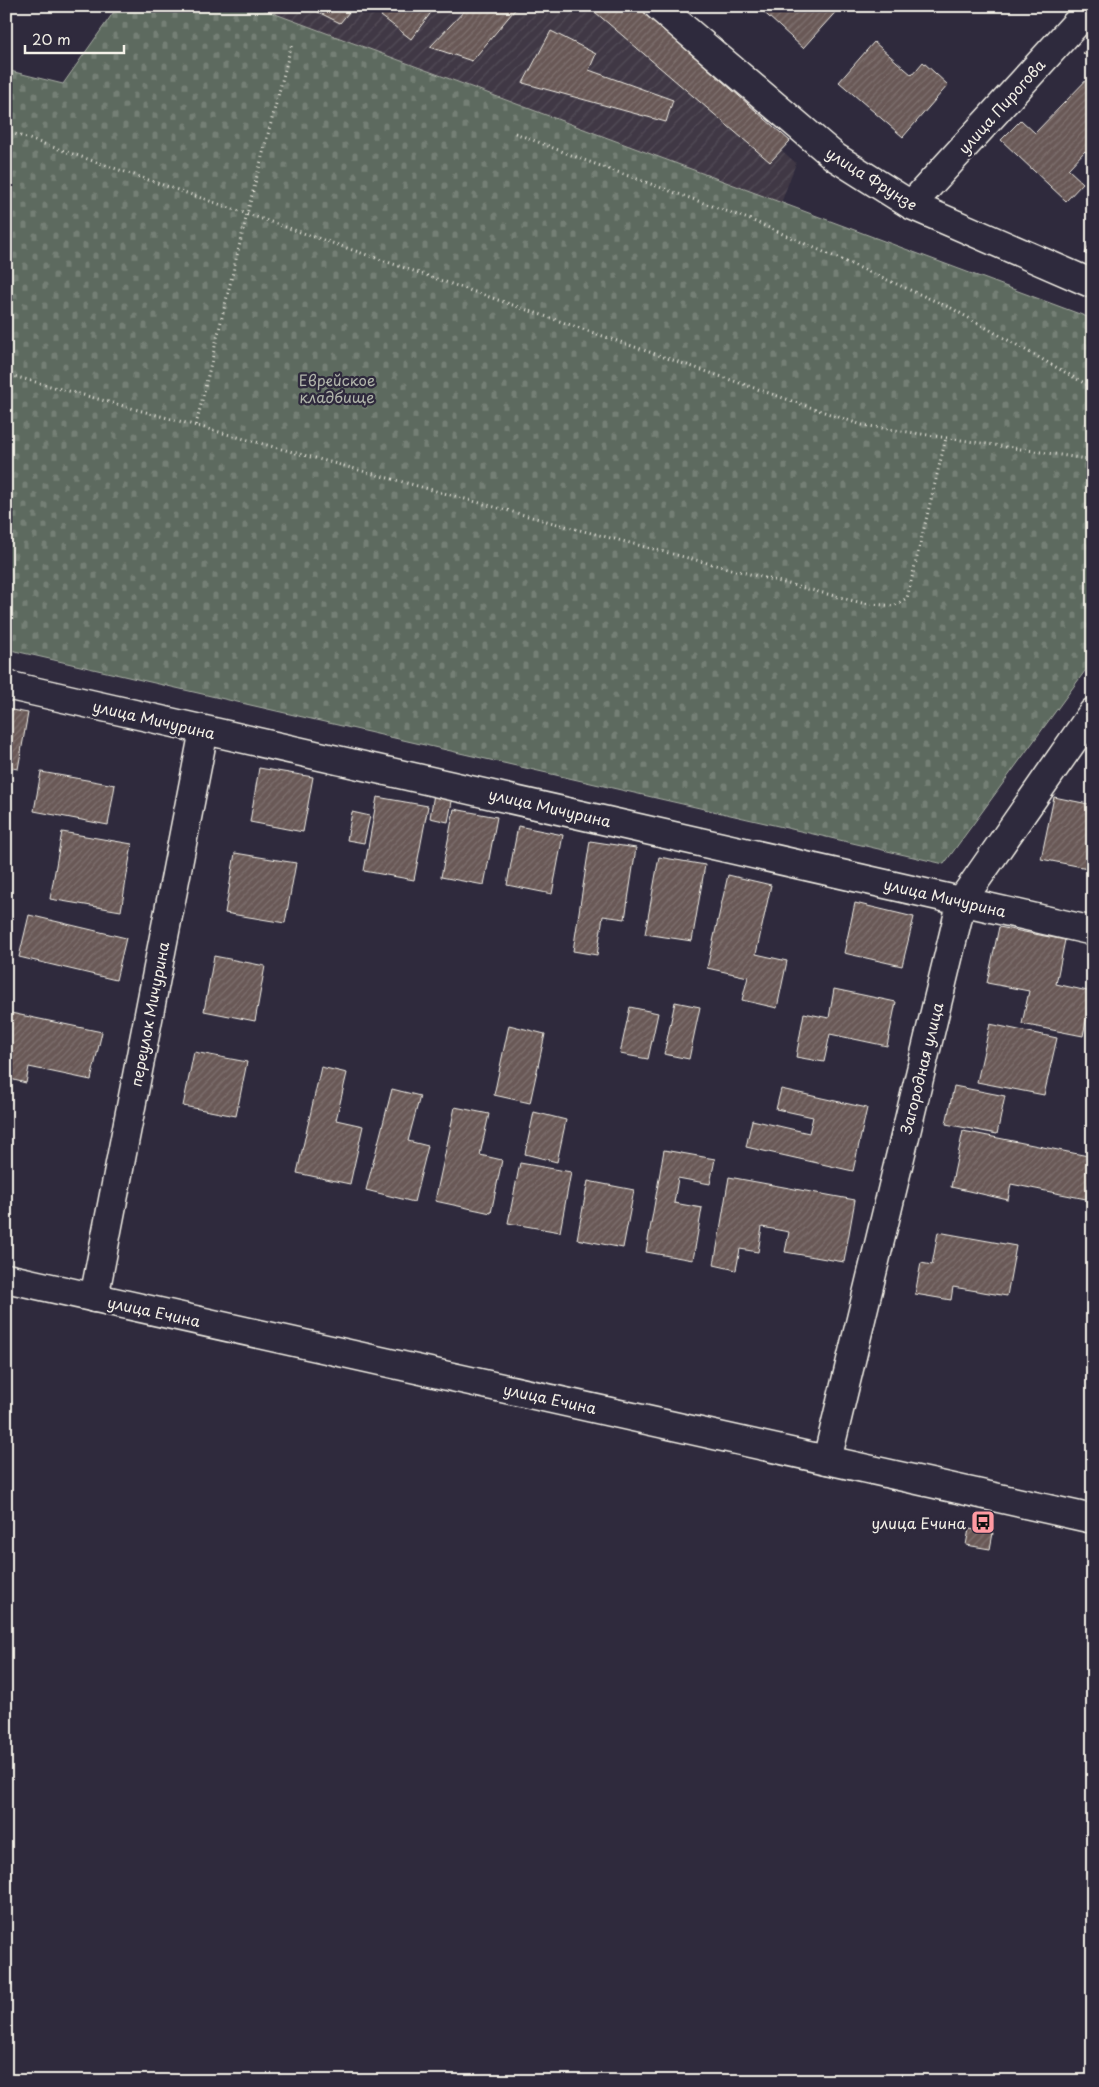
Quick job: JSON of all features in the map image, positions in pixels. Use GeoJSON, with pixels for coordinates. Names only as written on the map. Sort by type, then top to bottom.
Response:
{"type":"FeatureCollection","features":[{"type":"Feature","properties":{"kind":"street","name":"улица Фрунзе"},"geometry":{"type":"LineString","coordinates":[[658,6],[835,157],[911,205],[1093,284]]}},
{"type":"Feature","properties":{"kind":"street","name":"улица Пирогова"},"geometry":{"type":"LineString","coordinates":[[911,205],[1092,6]]}},
{"type":"Feature","properties":{"kind":"street","name":"улица Мичурина"},"geometry":{"type":"LineString","coordinates":[[6,685],[1093,931]]}},
{"type":"Feature","properties":{"kind":"street","name":"Загородная улица"},"geometry":{"type":"LineString","coordinates":[[827,1460],[962,900],[1093,712]]}},
{"type":"Feature","properties":{"kind":"street","name":"переулок Мичурина"},"geometry":{"type":"LineString","coordinates":[[94,1298],[204,730]]}},
{"type":"Feature","properties":{"kind":"street","name":"улица Ечина"},"geometry":{"type":"LineString","coordinates":[[6,1278],[1093,1519]]}},
{"type":"Feature","properties":{"kind":"path"},"geometry":{"type":"LineString","coordinates":[[196,425],[247,214],[292,43]]}},
{"type":"Feature","properties":{"kind":"path"},"geometry":{"type":"LineString","coordinates":[[6,131],[862,425],[1093,460]]}},
{"type":"Feature","properties":{"kind":"path"},"geometry":{"type":"LineString","coordinates":[[516,132],[584,160],[751,220],[951,308],[1093,388]]}},
{"type":"Feature","properties":{"kind":"path"},"geometry":{"type":"LineString","coordinates":[[6,374],[572,528],[862,603],[894,606],[907,598],[946,438]]}},
{"type":"Feature","properties":{"kind":"shaded area"},"geometry":{"type":"Polygon","coordinates":[[[254,6],[616,6],[796,163],[781,203],[254,6]]]}},
{"type":"Feature","properties":{"kind":"green space","name":"Еврейское кладбище"},"geometry":{"type":"Polygon","coordinates":[[[118,6],[254,6],[1093,319],[1093,660],[944,864],[6,649],[6,70],[63,84],[118,6]]]}},
{"type":"Feature","properties":{"kind":"building"},"geometry":{"type":"Polygon","coordinates":[[[306,6],[354,6],[340,23],[306,6]]]}},
{"type":"Feature","properties":{"kind":"building"},"geometry":{"type":"Polygon","coordinates":[[[388,6],[436,6],[411,39],[381,16],[388,6]]]}},
{"type":"Feature","properties":{"kind":"building"},"geometry":{"type":"Polygon","coordinates":[[[469,6],[518,6],[472,61],[430,47],[469,6]]]}},
{"type":"Feature","properties":{"kind":"building"},"geometry":{"type":"Polygon","coordinates":[[[588,6],[637,6],[790,141],[770,162],[588,6]]]}},
{"type":"Feature","properties":{"kind":"building"},"geometry":{"type":"Polygon","coordinates":[[[757,6],[841,6],[803,48],[757,6]]]}},
{"type":"Feature","properties":{"kind":"building"},"geometry":{"type":"Polygon","coordinates":[[[551,31],[596,54],[589,70],[673,100],[666,122],[523,83],[551,31]]]}},
{"type":"Feature","properties":{"kind":"building"},"geometry":{"type":"Polygon","coordinates":[[[874,42],[912,75],[923,62],[948,85],[903,137],[839,82],[874,42]]]}},
{"type":"Feature","properties":{"kind":"building"},"geometry":{"type":"Polygon","coordinates":[[[1093,42],[1093,62],[1083,53],[1093,42]]]}},
{"type":"Feature","properties":{"kind":"building"},"geometry":{"type":"Polygon","coordinates":[[[1093,73],[1093,158],[1085,151],[1068,169],[1083,183],[1066,201],[1001,140],[1021,120],[1035,133],[1093,73]]]}},
{"type":"Feature","properties":{"kind":"building"},"geometry":{"type":"Polygon","coordinates":[[[1093,235],[1093,257],[1085,254],[1093,235]]]}},
{"type":"Feature","properties":{"kind":"building"},"geometry":{"type":"Polygon","coordinates":[[[6,709],[28,713],[18,769],[6,767],[6,709]]]}},
{"type":"Feature","properties":{"kind":"building"},"geometry":{"type":"Polygon","coordinates":[[[259,768],[313,777],[303,832],[250,822],[259,768]]]}},
{"type":"Feature","properties":{"kind":"building"},"geometry":{"type":"Polygon","coordinates":[[[41,772],[115,785],[108,825],[34,811],[41,772]]]}},
{"type":"Feature","properties":{"kind":"building"},"geometry":{"type":"Polygon","coordinates":[[[435,788],[454,791],[448,822],[430,818],[435,788]]]}},
{"type":"Feature","properties":{"kind":"building"},"geometry":{"type":"Polygon","coordinates":[[[377,797],[428,806],[414,880],[364,871],[377,797]]]}},
{"type":"Feature","properties":{"kind":"building"},"geometry":{"type":"Polygon","coordinates":[[[1054,797],[1093,805],[1093,869],[1041,859],[1054,797]]]}},
{"type":"Feature","properties":{"kind":"building"},"geometry":{"type":"Polygon","coordinates":[[[454,809],[497,817],[484,885],[441,877],[454,809]]]}},
{"type":"Feature","properties":{"kind":"building"},"geometry":{"type":"Polygon","coordinates":[[[352,812],[370,816],[364,843],[347,840],[352,812]]]}},
{"type":"Feature","properties":{"kind":"building"},"geometry":{"type":"Polygon","coordinates":[[[518,826],[563,835],[552,894],[507,885],[518,826]]]}},
{"type":"Feature","properties":{"kind":"building"},"geometry":{"type":"Polygon","coordinates":[[[62,832],[132,844],[121,911],[50,899],[62,832]]]}},
{"type":"Feature","properties":{"kind":"building"},"geometry":{"type":"Polygon","coordinates":[[[590,841],[636,848],[625,919],[603,916],[597,955],[573,951],[590,841]]]}},
{"type":"Feature","properties":{"kind":"building"},"geometry":{"type":"Polygon","coordinates":[[[235,853],[296,863],[285,923],[225,913],[235,853]]]}},
{"type":"Feature","properties":{"kind":"building"},"geometry":{"type":"Polygon","coordinates":[[[659,857],[705,865],[692,941],[645,934],[659,857]]]}},
{"type":"Feature","properties":{"kind":"building"},"geometry":{"type":"Polygon","coordinates":[[[728,875],[771,885],[756,954],[787,961],[777,1008],[742,1000],[748,977],[707,968],[728,875]]]}},
{"type":"Feature","properties":{"kind":"building"},"geometry":{"type":"Polygon","coordinates":[[[855,903],[914,917],[902,966],[844,953],[855,903]]]}},
{"type":"Feature","properties":{"kind":"building"},"geometry":{"type":"Polygon","coordinates":[[[29,915],[126,938],[116,980],[19,957],[29,915]]]}},
{"type":"Feature","properties":{"kind":"building"},"geometry":{"type":"Polygon","coordinates":[[[999,927],[1065,940],[1056,984],[1092,992],[1083,1036],[1022,1024],[1029,991],[987,983],[999,927]]]}},
{"type":"Feature","properties":{"kind":"building"},"geometry":{"type":"Polygon","coordinates":[[[214,956],[265,966],[255,1021],[204,1011],[214,956]]]}},
{"type":"Feature","properties":{"kind":"building"},"geometry":{"type":"Polygon","coordinates":[[[834,989],[896,1002],[887,1046],[830,1034],[824,1062],[796,1057],[804,1013],[829,1018],[834,989]]]}},
{"type":"Feature","properties":{"kind":"building"},"geometry":{"type":"Polygon","coordinates":[[[675,1002],[700,1007],[689,1059],[664,1054],[675,1002]]]}},
{"type":"Feature","properties":{"kind":"building"},"geometry":{"type":"Polygon","coordinates":[[[630,1007],[658,1013],[648,1059],[620,1054],[630,1007]]]}},
{"type":"Feature","properties":{"kind":"building"},"geometry":{"type":"Polygon","coordinates":[[[6,1012],[102,1032],[91,1080],[29,1067],[26,1083],[6,1078],[6,1012]]]}},
{"type":"Feature","properties":{"kind":"building"},"geometry":{"type":"Polygon","coordinates":[[[990,1024],[1057,1038],[1044,1095],[977,1082],[990,1024]]]}},
{"type":"Feature","properties":{"kind":"building"},"geometry":{"type":"Polygon","coordinates":[[[509,1025],[545,1034],[530,1103],[494,1095],[509,1025]]]}},
{"type":"Feature","properties":{"kind":"building"},"geometry":{"type":"Polygon","coordinates":[[[194,1052],[247,1062],[236,1116],[183,1106],[194,1052]]]}},
{"type":"Feature","properties":{"kind":"building"},"geometry":{"type":"Polygon","coordinates":[[[321,1067],[347,1073],[336,1120],[363,1126],[350,1184],[297,1173],[321,1067]]]}},
{"type":"Feature","properties":{"kind":"building"},"geometry":{"type":"Polygon","coordinates":[[[954,1086],[1005,1096],[997,1134],[946,1124],[954,1086]]]}},
{"type":"Feature","properties":{"kind":"building"},"geometry":{"type":"Polygon","coordinates":[[[392,1089],[420,1096],[408,1141],[428,1146],[414,1202],[366,1190],[392,1089]]]}},
{"type":"Feature","properties":{"kind":"building"},"geometry":{"type":"Polygon","coordinates":[[[781,1089],[867,1108],[853,1171],[746,1147],[752,1120],[809,1133],[813,1117],[776,1109],[781,1089]]]}},
{"type":"Feature","properties":{"kind":"building"},"geometry":{"type":"Polygon","coordinates":[[[455,1107],[489,1114],[480,1155],[502,1160],[491,1213],[435,1201],[455,1107]]]}},
{"type":"Feature","properties":{"kind":"building"},"geometry":{"type":"Polygon","coordinates":[[[534,1112],[566,1120],[557,1162],[525,1154],[534,1112]]]}},
{"type":"Feature","properties":{"kind":"building"},"geometry":{"type":"Polygon","coordinates":[[[963,1131],[1093,1157],[1086,1199],[1011,1184],[1008,1200],[951,1187],[963,1131]]]}},
{"type":"Feature","properties":{"kind":"building"},"geometry":{"type":"Polygon","coordinates":[[[664,1150],[715,1159],[710,1184],[678,1178],[674,1203],[702,1208],[693,1260],[646,1252],[664,1150]]]}},
{"type":"Feature","properties":{"kind":"building"},"geometry":{"type":"Polygon","coordinates":[[[520,1163],[571,1172],[560,1232],[508,1223],[520,1163]]]}},
{"type":"Feature","properties":{"kind":"building"},"geometry":{"type":"Polygon","coordinates":[[[729,1177],[855,1200],[844,1262],[785,1252],[789,1232],[762,1227],[758,1252],[740,1249],[736,1270],[714,1265],[729,1177]]]}},
{"type":"Feature","properties":{"kind":"building"},"geometry":{"type":"Polygon","coordinates":[[[588,1181],[634,1190],[623,1248],[577,1239],[588,1181]]]}},
{"type":"Feature","properties":{"kind":"building"},"geometry":{"type":"Polygon","coordinates":[[[938,1232],[1016,1246],[1007,1296],[953,1287],[951,1300],[915,1294],[921,1263],[932,1265],[938,1232]]]}},
{"type":"Feature","properties":{"kind":"building"},"geometry":{"type":"Polygon","coordinates":[[[969,1529],[993,1533],[990,1549],[966,1545],[969,1529]]]}},
{"type":"Feature","properties":{"kind":"place","name":"улица Ечина"},"geometry":{"type":"Point","coordinates":[983,1522]}}]}
